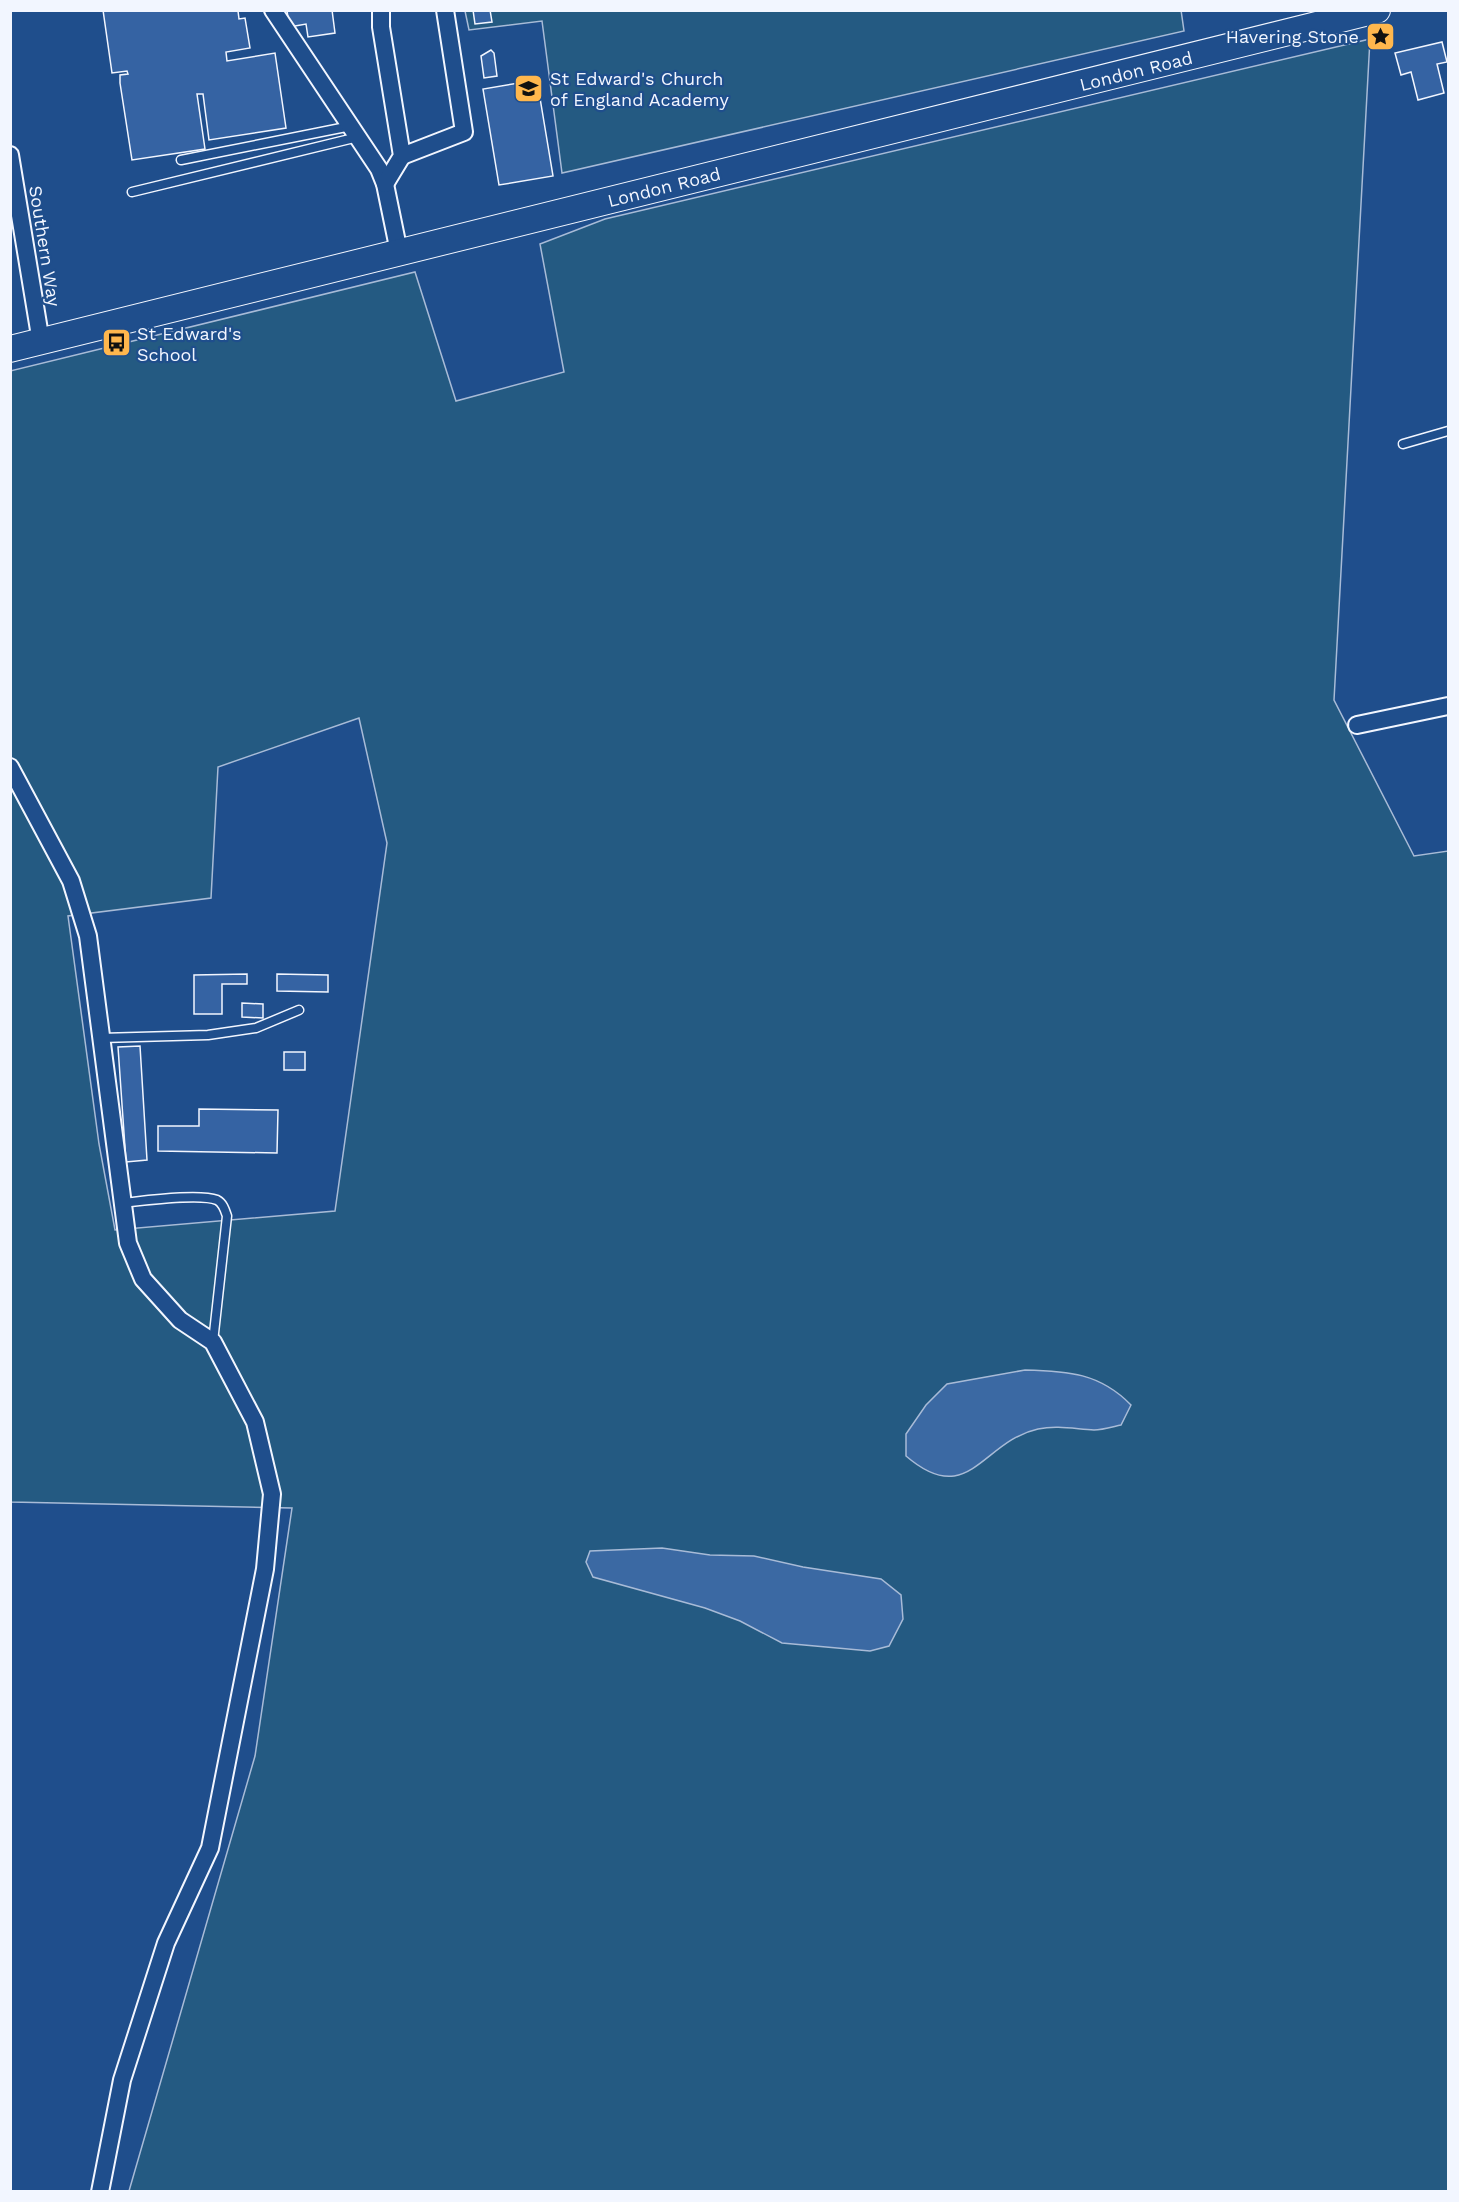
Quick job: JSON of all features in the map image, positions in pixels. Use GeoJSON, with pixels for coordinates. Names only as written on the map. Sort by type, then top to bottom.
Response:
{"type":"FeatureCollection","features":[{"type":"Feature","properties":{"kind":"main road","name":"London Road"},"geometry":{"type":"LineString","coordinates":[[10,349],[1316,18],[1377,10]]}},
{"type":"Feature","properties":{"kind":"street"},"geometry":{"type":"LineString","coordinates":[[273,10],[379,169],[385,184],[399,252]]}},
{"type":"Feature","properties":{"kind":"street"},"geometry":{"type":"LineString","coordinates":[[381,10],[381,27],[402,156]]}},
{"type":"Feature","properties":{"kind":"street"},"geometry":{"type":"LineString","coordinates":[[385,184],[402,156],[464,132],[445,10]]}},
{"type":"Feature","properties":{"kind":"street","name":"Southern Way"},"geometry":{"type":"LineString","coordinates":[[10,155],[41,342]]}},
{"type":"Feature","properties":{"kind":"street"},"geometry":{"type":"LineString","coordinates":[[1357,725],[1449,705]]}},
{"type":"Feature","properties":{"kind":"street"},"geometry":{"type":"LineString","coordinates":[[10,767],[70,881],[88,936],[128,1243],[143,1279],[180,1320],[213,1342],[255,1422],[272,1494],[265,1569],[210,1848],[166,1943],[122,2080],[100,2192]]}},
{"type":"Feature","properties":{"kind":"lane"},"geometry":{"type":"LineString","coordinates":[[181,160],[355,131]]}},
{"type":"Feature","properties":{"kind":"lane"},"geometry":{"type":"LineString","coordinates":[[132,192],[355,131]]}},
{"type":"Feature","properties":{"kind":"lane"},"geometry":{"type":"LineString","coordinates":[[1403,444],[1449,431]]}},
{"type":"Feature","properties":{"kind":"lane"},"geometry":{"type":"LineString","coordinates":[[100,1038],[208,1035],[256,1029],[299,1010]]}},
{"type":"Feature","properties":{"kind":"lane"},"geometry":{"type":"LineString","coordinates":[[122,1203],[191,1198],[217,1200],[224,1206],[227,1216],[213,1342]]}},
{"type":"Feature","properties":{"kind":"shaded area"},"geometry":{"type":"Polygon","coordinates":[[[1181,10],[1184,31],[562,173],[542,21],[469,30],[465,11],[1181,10]]]}},
{"type":"Feature","properties":{"kind":"shaded area"},"geometry":{"type":"Polygon","coordinates":[[[1370,39],[1334,700],[1414,856],[1448,851],[1448,2191],[129,2191],[255,1756],[292,1508],[11,1502],[10,371],[415,272],[456,401],[564,372],[540,244],[605,219],[1370,39]],[[359,718],[218,767],[211,898],[68,916],[99,1144],[115,1230],[335,1211],[387,843],[359,718]]]}},
{"type":"Feature","properties":{"kind":"shaded area"},"geometry":{"type":"Polygon","coordinates":[[[1025,1370],[1069,1373],[1095,1380],[1119,1394],[1131,1405],[1121,1425],[1097,1430],[1059,1427],[1038,1429],[1019,1436],[975,1467],[961,1474],[945,1476],[927,1471],[906,1456],[906,1434],[926,1405],[947,1384],[1025,1370]]]}},
{"type":"Feature","properties":{"kind":"shaded area"},"geometry":{"type":"Polygon","coordinates":[[[662,1548],[710,1555],[754,1556],[803,1567],[881,1579],[901,1595],[903,1619],[889,1646],[870,1651],[782,1643],[740,1621],[705,1608],[593,1577],[586,1562],[590,1551],[662,1548]]]}},
{"type":"Feature","properties":{"kind":"building"},"geometry":{"type":"Polygon","coordinates":[[[103,10],[238,11],[239,19],[245,18],[250,48],[226,52],[227,61],[275,53],[286,128],[209,140],[203,94],[197,94],[205,149],[132,160],[120,83],[120,75],[128,74],[127,71],[112,73],[103,10]]]}},
{"type":"Feature","properties":{"kind":"building"},"geometry":{"type":"Polygon","coordinates":[[[287,10],[332,10],[335,33],[308,37],[306,24],[289,27],[287,10]]]}},
{"type":"Feature","properties":{"kind":"building"},"geometry":{"type":"Polygon","coordinates":[[[473,10],[490,10],[492,22],[475,24],[473,10]]]}},
{"type":"Feature","properties":{"kind":"building"},"geometry":{"type":"Polygon","coordinates":[[[1442,42],[1447,62],[1437,64],[1444,93],[1418,100],[1411,72],[1401,75],[1395,53],[1442,42]]]}},
{"type":"Feature","properties":{"kind":"building"},"geometry":{"type":"Polygon","coordinates":[[[491,50],[494,53],[497,76],[484,78],[481,56],[491,50]]]}},
{"type":"Feature","properties":{"kind":"building"},"geometry":{"type":"Polygon","coordinates":[[[537,80],[553,176],[499,185],[483,89],[537,80]]]}},
{"type":"Feature","properties":{"kind":"building"},"geometry":{"type":"Polygon","coordinates":[[[247,974],[247,984],[222,984],[222,1014],[194,1014],[194,975],[247,974]]]}},
{"type":"Feature","properties":{"kind":"building"},"geometry":{"type":"Polygon","coordinates":[[[277,974],[328,975],[328,992],[277,991],[277,974]]]}},
{"type":"Feature","properties":{"kind":"building"},"geometry":{"type":"Polygon","coordinates":[[[242,1003],[263,1004],[263,1018],[242,1017],[242,1003]]]}},
{"type":"Feature","properties":{"kind":"building"},"geometry":{"type":"Polygon","coordinates":[[[140,1046],[147,1160],[126,1162],[118,1047],[140,1046]]]}},
{"type":"Feature","properties":{"kind":"building"},"geometry":{"type":"Polygon","coordinates":[[[284,1052],[305,1052],[305,1070],[284,1070],[284,1052]]]}},
{"type":"Feature","properties":{"kind":"building"},"geometry":{"type":"Polygon","coordinates":[[[199,1109],[278,1110],[277,1153],[158,1151],[158,1126],[199,1126],[199,1109]]]}},
{"type":"Feature","properties":{"kind":"place","name":"Havering Stone"},"geometry":{"type":"Point","coordinates":[1380,36]}},
{"type":"Feature","properties":{"kind":"place","name":"St Edward's Church of England Academy"},"geometry":{"type":"Point","coordinates":[529,88]}},
{"type":"Feature","properties":{"kind":"place","name":"St Edward's School"},"geometry":{"type":"Point","coordinates":[116,343]}}]}
